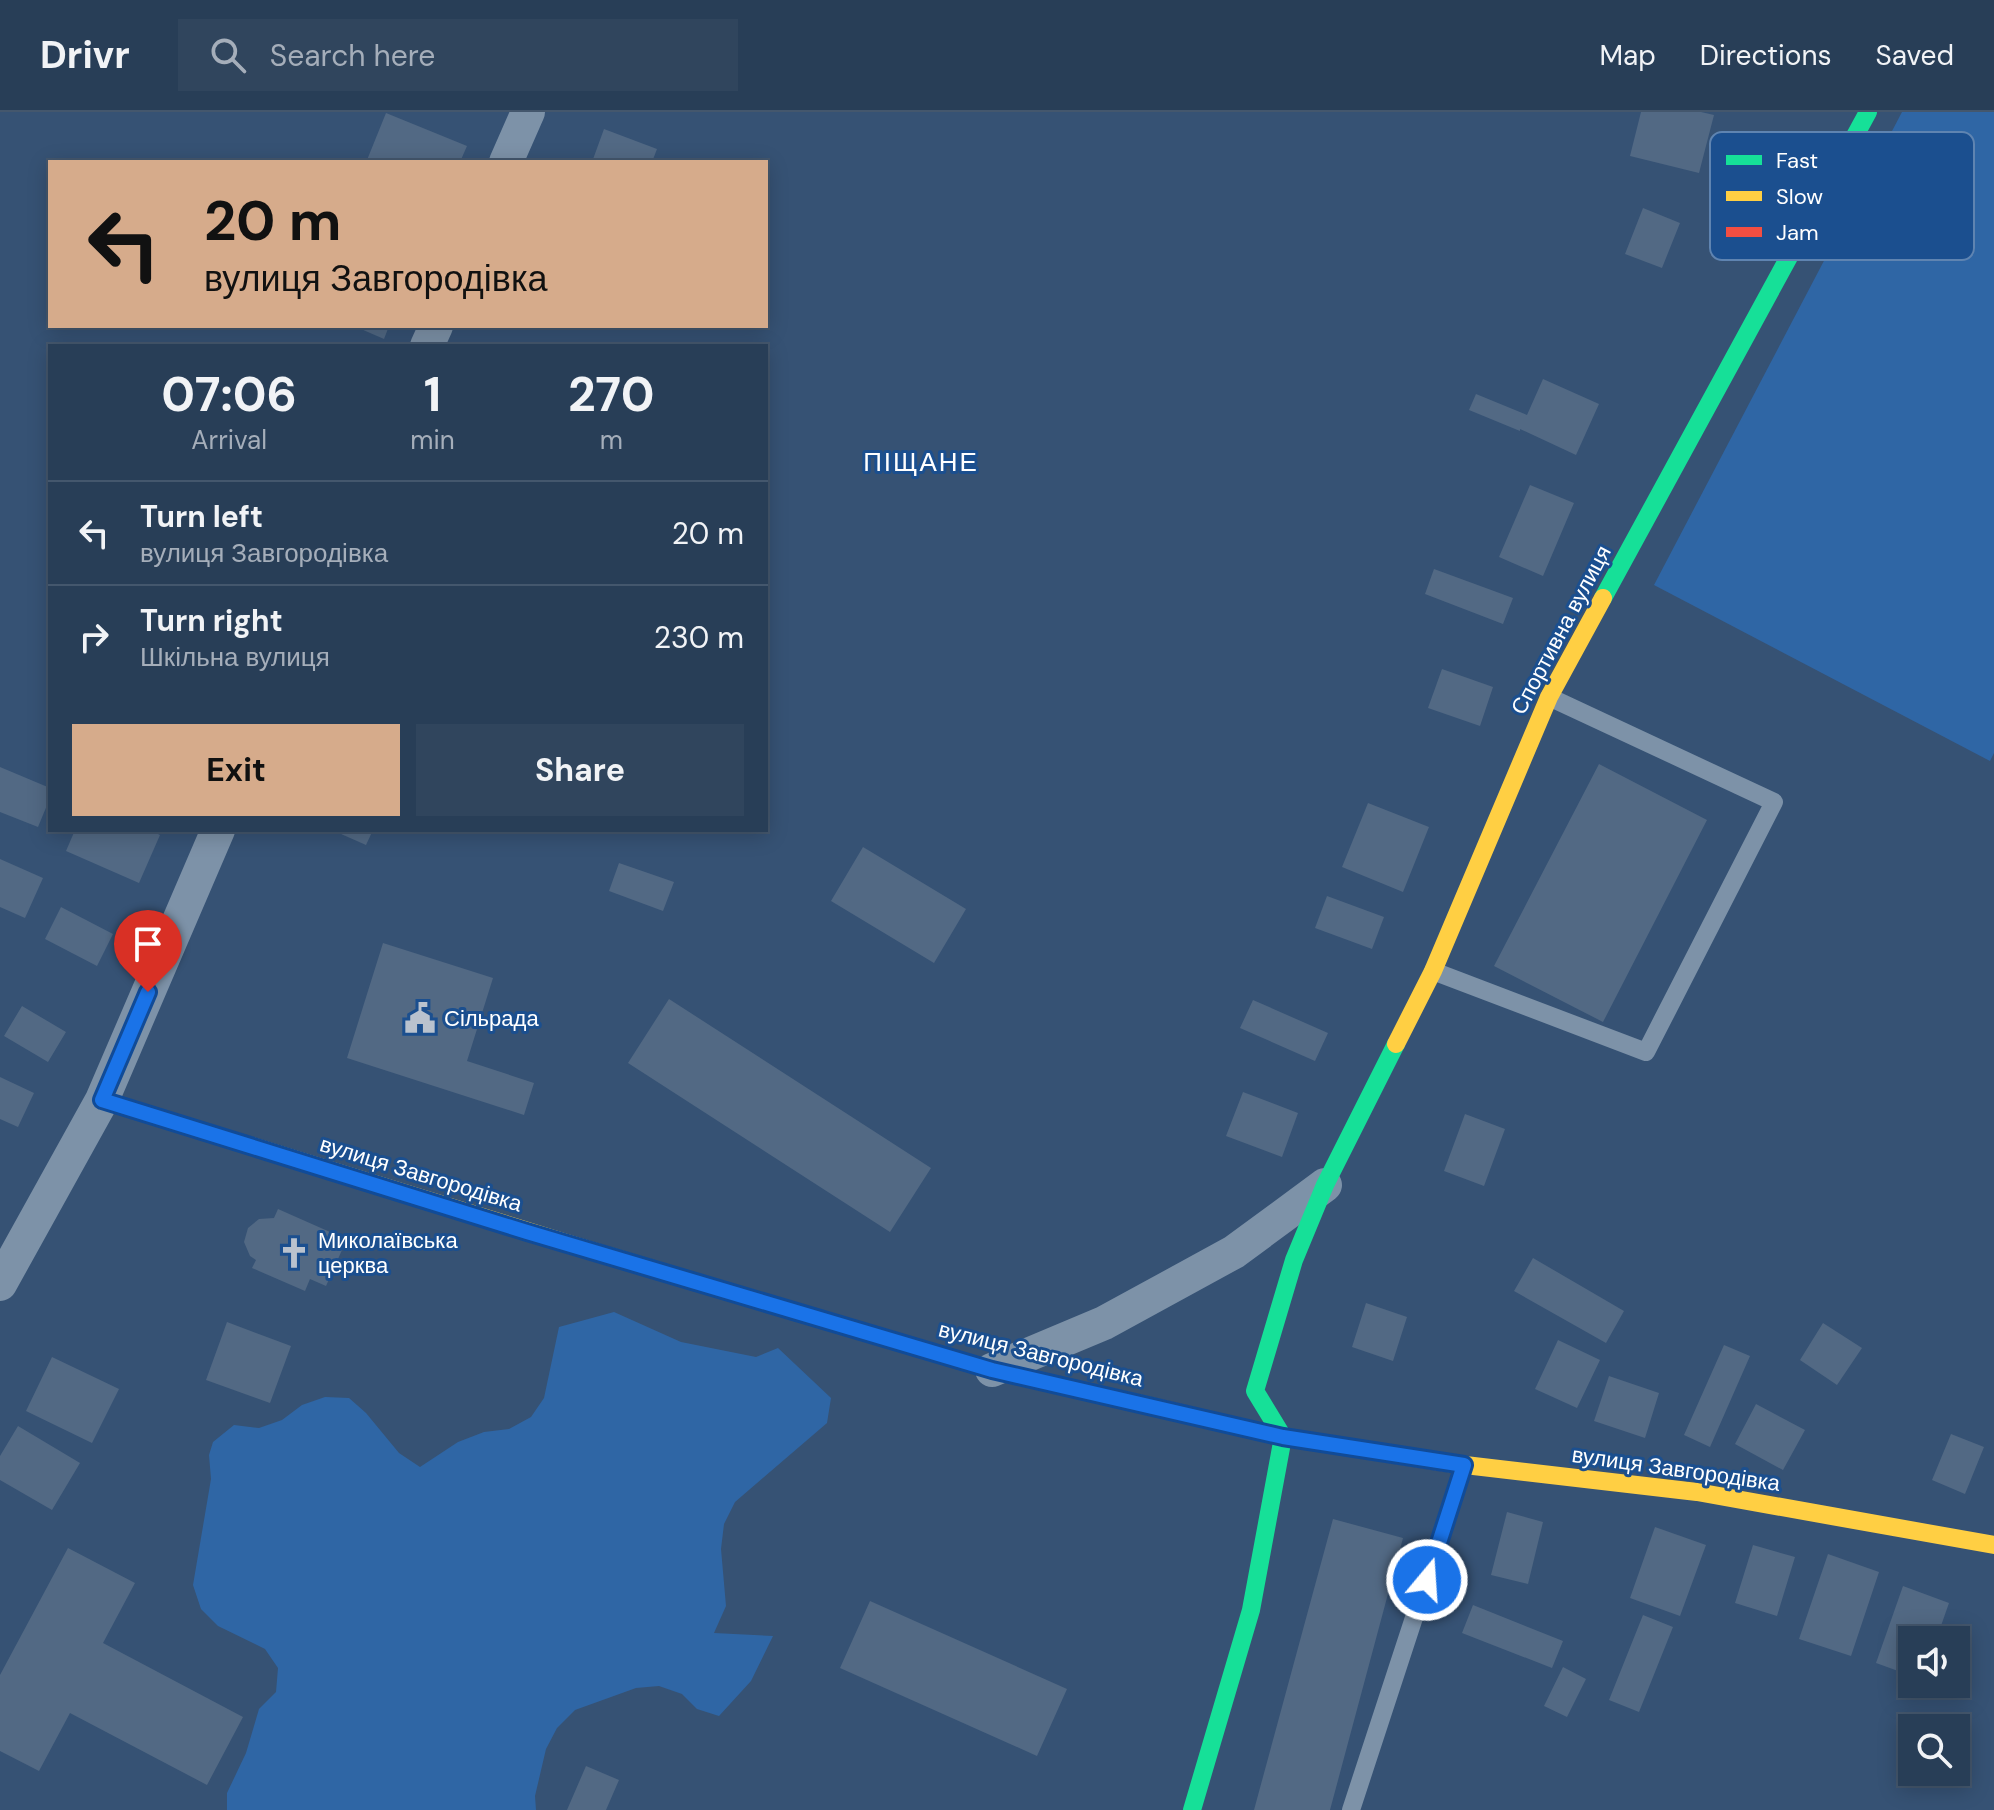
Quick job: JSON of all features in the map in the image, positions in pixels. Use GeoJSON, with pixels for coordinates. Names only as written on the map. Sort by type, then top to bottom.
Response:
{"type":"FeatureCollection","features":[{"type":"Feature","properties":{"kind":"street"},"geometry":{"type":"LineString","coordinates":[[507,160],[528,112]]}},
{"type":"Feature","properties":{"kind":"street","name":"Спортивна вулиця"},"geometry":{"type":"LineString","coordinates":[[1857,132],[1868,112]]}},
{"type":"Feature","properties":{"kind":"street","name":"Спортивна вулиця"},"geometry":{"type":"LineString","coordinates":[[1283,1437],[1255,1391],[1294,1260],[1325,1185],[1433,971],[1549,697],[1787,260]]}},
{"type":"Feature","properties":{"kind":"street"},"geometry":{"type":"LineString","coordinates":[[0,1284],[102,1100],[217,832]]}},
{"type":"Feature","properties":{"kind":"street","name":"вулиця Завгородівка"},"geometry":{"type":"LineString","coordinates":[[102,1100],[527,1232],[992,1370],[1283,1437],[1464,1465],[1697,1492],[1994,1545]]}},
{"type":"Feature","properties":{"kind":"street"},"geometry":{"type":"LineString","coordinates":[[992,1370],[1104,1323],[1234,1252],[1325,1185]]}},
{"type":"Feature","properties":{"kind":"street"},"geometry":{"type":"LineString","coordinates":[[1192,1810],[1251,1610],[1283,1437]]}},
{"type":"Feature","properties":{"kind":"lane"},"geometry":{"type":"LineString","coordinates":[[1433,971],[1646,1052],[1774,802],[1549,697]]}},
{"type":"Feature","properties":{"kind":"lane"},"geometry":{"type":"LineString","coordinates":[[1351,1810],[1464,1465]]}},
{"type":"Feature","properties":{"kind":"shaded area"},"geometry":{"type":"Polygon","coordinates":[[[1902,112],[1994,112],[1994,753],[1990,761],[1654,585],[1824,260],[1974,260],[1974,132],[1892,132],[1902,112]]]}},
{"type":"Feature","properties":{"kind":"shaded area"},"geometry":{"type":"Polygon","coordinates":[[[614,1312],[681,1342],[756,1357],[778,1348],[831,1398],[827,1423],[735,1502],[724,1524],[721,1549],[726,1606],[714,1633],[773,1636],[751,1681],[719,1716],[697,1709],[682,1694],[659,1686],[636,1688],[575,1710],[557,1728],[546,1749],[535,1796],[536,1810],[227,1810],[227,1793],[246,1753],[259,1709],[276,1692],[278,1668],[265,1649],[218,1626],[201,1609],[193,1585],[211,1479],[209,1455],[213,1442],[234,1425],[259,1428],[282,1420],[302,1405],[325,1397],[349,1398],[366,1413],[399,1453],[420,1467],[458,1442],[484,1432],[509,1429],[531,1417],[544,1398],[559,1327],[614,1312]]]}},
{"type":"Feature","properties":{"kind":"building"},"geometry":{"type":"Polygon","coordinates":[[[1641,112],[1701,112],[1714,115],[1699,173],[1630,156],[1641,112]]]}},
{"type":"Feature","properties":{"kind":"building"},"geometry":{"type":"Polygon","coordinates":[[[386,113],[467,146],[461,160],[367,160],[386,113]]]}},
{"type":"Feature","properties":{"kind":"building"},"geometry":{"type":"Polygon","coordinates":[[[604,129],[657,149],[653,160],[593,160],[604,129]]]}},
{"type":"Feature","properties":{"kind":"building"},"geometry":{"type":"Polygon","coordinates":[[[1643,208],[1680,223],[1662,268],[1625,254],[1643,208]]]}},
{"type":"Feature","properties":{"kind":"building"},"geometry":{"type":"Polygon","coordinates":[[[359,328],[388,328],[384,339],[359,328]]]}},
{"type":"Feature","properties":{"kind":"building"},"geometry":{"type":"Polygon","coordinates":[[[1543,379],[1599,404],[1576,455],[1469,410],[1476,394],[1527,415],[1543,379]]]}},
{"type":"Feature","properties":{"kind":"building"},"geometry":{"type":"Polygon","coordinates":[[[1530,485],[1574,503],[1543,576],[1499,557],[1530,485]]]}},
{"type":"Feature","properties":{"kind":"building"},"geometry":{"type":"Polygon","coordinates":[[[1434,569],[1513,598],[1503,624],[1425,594],[1434,569]]]}},
{"type":"Feature","properties":{"kind":"building"},"geometry":{"type":"Polygon","coordinates":[[[1442,669],[1493,687],[1480,726],[1428,708],[1442,669]]]}},
{"type":"Feature","properties":{"kind":"building"},"geometry":{"type":"Polygon","coordinates":[[[1599,764],[1707,820],[1603,1022],[1494,966],[1599,764]]]}},
{"type":"Feature","properties":{"kind":"building"},"geometry":{"type":"Polygon","coordinates":[[[0,767],[48,787],[48,803],[38,827],[0,812],[0,767]]]}},
{"type":"Feature","properties":{"kind":"building"},"geometry":{"type":"Polygon","coordinates":[[[1368,803],[1429,827],[1403,892],[1342,867],[1368,803]]]}},
{"type":"Feature","properties":{"kind":"building"},"geometry":{"type":"Polygon","coordinates":[[[74,832],[154,832],[160,835],[139,883],[66,851],[74,832]]]}},
{"type":"Feature","properties":{"kind":"building"},"geometry":{"type":"Polygon","coordinates":[[[337,832],[372,832],[366,845],[337,832]]]}},
{"type":"Feature","properties":{"kind":"building"},"geometry":{"type":"Polygon","coordinates":[[[863,847],[966,909],[934,963],[831,901],[863,847]]]}},
{"type":"Feature","properties":{"kind":"building"},"geometry":{"type":"Polygon","coordinates":[[[0,859],[43,878],[25,918],[0,907],[0,859]]]}},
{"type":"Feature","properties":{"kind":"building"},"geometry":{"type":"Polygon","coordinates":[[[619,863],[674,882],[663,911],[609,891],[619,863]]]}},
{"type":"Feature","properties":{"kind":"building"},"geometry":{"type":"Polygon","coordinates":[[[1327,896],[1384,917],[1372,949],[1315,928],[1327,896]]]}},
{"type":"Feature","properties":{"kind":"building"},"geometry":{"type":"Polygon","coordinates":[[[61,907],[113,934],[97,966],[45,939],[61,907]]]}},
{"type":"Feature","properties":{"kind":"building","name":"Сільрада"},"geometry":{"type":"Polygon","coordinates":[[[383,943],[493,978],[467,1061],[534,1083],[524,1115],[347,1058],[383,943]]]}},
{"type":"Feature","properties":{"kind":"building"},"geometry":{"type":"Polygon","coordinates":[[[669,999],[931,1168],[890,1232],[628,1063],[669,999]]]}},
{"type":"Feature","properties":{"kind":"building"},"geometry":{"type":"Polygon","coordinates":[[[1253,1000],[1328,1033],[1315,1061],[1240,1028],[1253,1000]]]}},
{"type":"Feature","properties":{"kind":"building"},"geometry":{"type":"Polygon","coordinates":[[[22,1006],[66,1032],[48,1062],[4,1036],[22,1006]]]}},
{"type":"Feature","properties":{"kind":"building"},"geometry":{"type":"Polygon","coordinates":[[[0,1077],[34,1093],[18,1127],[0,1119],[0,1077]]]}},
{"type":"Feature","properties":{"kind":"building"},"geometry":{"type":"Polygon","coordinates":[[[1243,1092],[1298,1113],[1282,1157],[1226,1136],[1243,1092]]]}},
{"type":"Feature","properties":{"kind":"building"},"geometry":{"type":"Polygon","coordinates":[[[1465,1114],[1505,1129],[1484,1186],[1444,1171],[1465,1114]]]}},
{"type":"Feature","properties":{"kind":"building","name":"Миколаївська церква"},"geometry":{"type":"Polygon","coordinates":[[[278,1209],[330,1232],[326,1243],[342,1250],[326,1286],[310,1279],[305,1291],[252,1268],[256,1260],[250,1256],[244,1242],[248,1228],[259,1219],[274,1218],[278,1209]]]}},
{"type":"Feature","properties":{"kind":"building"},"geometry":{"type":"Polygon","coordinates":[[[1533,1258],[1624,1311],[1606,1343],[1514,1291],[1533,1258]]]}},
{"type":"Feature","properties":{"kind":"building"},"geometry":{"type":"Polygon","coordinates":[[[1366,1303],[1407,1317],[1393,1361],[1352,1347],[1366,1303]]]}},
{"type":"Feature","properties":{"kind":"building"},"geometry":{"type":"Polygon","coordinates":[[[227,1322],[291,1346],[270,1403],[206,1380],[227,1322]]]}},
{"type":"Feature","properties":{"kind":"building"},"geometry":{"type":"Polygon","coordinates":[[[1823,1323],[1862,1348],[1837,1385],[1800,1360],[1823,1323]]]}},
{"type":"Feature","properties":{"kind":"building"},"geometry":{"type":"Polygon","coordinates":[[[1558,1340],[1600,1360],[1577,1408],[1535,1389],[1558,1340]]]}},
{"type":"Feature","properties":{"kind":"building"},"geometry":{"type":"Polygon","coordinates":[[[1724,1345],[1750,1356],[1710,1447],[1684,1435],[1724,1345]]]}},
{"type":"Feature","properties":{"kind":"building"},"geometry":{"type":"Polygon","coordinates":[[[52,1357],[119,1389],[92,1443],[26,1411],[52,1357]]]}},
{"type":"Feature","properties":{"kind":"building"},"geometry":{"type":"Polygon","coordinates":[[[1609,1376],[1659,1393],[1645,1438],[1594,1421],[1609,1376]]]}},
{"type":"Feature","properties":{"kind":"building"},"geometry":{"type":"Polygon","coordinates":[[[1756,1404],[1805,1430],[1783,1470],[1735,1444],[1756,1404]]]}},
{"type":"Feature","properties":{"kind":"building"},"geometry":{"type":"Polygon","coordinates":[[[18,1426],[80,1463],[52,1510],[0,1480],[0,1456],[18,1426]]]}},
{"type":"Feature","properties":{"kind":"building"},"geometry":{"type":"Polygon","coordinates":[[[1951,1434],[1984,1447],[1965,1494],[1932,1480],[1951,1434]]]}},
{"type":"Feature","properties":{"kind":"building"},"geometry":{"type":"Polygon","coordinates":[[[1507,1512],[1543,1522],[1528,1584],[1491,1575],[1507,1512]]]}},
{"type":"Feature","properties":{"kind":"building"},"geometry":{"type":"Polygon","coordinates":[[[1333,1519],[1403,1538],[1330,1810],[1254,1810],[1333,1519]]]}},
{"type":"Feature","properties":{"kind":"building"},"geometry":{"type":"Polygon","coordinates":[[[1655,1527],[1706,1545],[1680,1616],[1630,1598],[1655,1527]]]}},
{"type":"Feature","properties":{"kind":"building"},"geometry":{"type":"Polygon","coordinates":[[[1753,1545],[1795,1557],[1777,1616],[1735,1603],[1753,1545]]]}},
{"type":"Feature","properties":{"kind":"building"},"geometry":{"type":"Polygon","coordinates":[[[68,1548],[135,1583],[103,1643],[243,1717],[207,1785],[70,1713],[39,1771],[0,1751],[0,1675],[68,1548]]]}},
{"type":"Feature","properties":{"kind":"building"},"geometry":{"type":"Polygon","coordinates":[[[1828,1554],[1879,1572],[1851,1656],[1799,1639],[1828,1554]]]}},
{"type":"Feature","properties":{"kind":"building"},"geometry":{"type":"Polygon","coordinates":[[[1903,1586],[1949,1603],[1941,1626],[1898,1626],[1898,1671],[1876,1663],[1903,1586]]]}},
{"type":"Feature","properties":{"kind":"building"},"geometry":{"type":"Polygon","coordinates":[[[870,1601],[1067,1689],[1037,1756],[840,1668],[870,1601]]]}},
{"type":"Feature","properties":{"kind":"building"},"geometry":{"type":"Polygon","coordinates":[[[1473,1605],[1563,1641],[1552,1668],[1462,1633],[1473,1605]]]}},
{"type":"Feature","properties":{"kind":"building"},"geometry":{"type":"Polygon","coordinates":[[[1643,1615],[1673,1627],[1639,1712],[1609,1700],[1643,1615]]]}},
{"type":"Feature","properties":{"kind":"building"},"geometry":{"type":"Polygon","coordinates":[[[1563,1667],[1586,1679],[1567,1717],[1544,1706],[1563,1667]]]}},
{"type":"Feature","properties":{"kind":"building"},"geometry":{"type":"Polygon","coordinates":[[[586,1766],[619,1780],[606,1810],[567,1810],[586,1766]]]}},
{"type":"Feature","properties":{"kind":"traffic: fast"},"geometry":{"type":"LineString","coordinates":[[1857,132],[1868,112]]}},
{"type":"Feature","properties":{"kind":"traffic: fast"},"geometry":{"type":"LineString","coordinates":[[1603,598],[1787,260]]}},
{"type":"Feature","properties":{"kind":"traffic: fast"},"geometry":{"type":"LineString","coordinates":[[1192,1810],[1251,1610],[1283,1437],[1255,1391],[1294,1260],[1325,1185],[1396,1044]]}},
{"type":"Feature","properties":{"kind":"traffic: fast"},"geometry":{"type":"LineString","coordinates":[[609,1256],[992,1370],[1159,1408]]}},
{"type":"Feature","properties":{"kind":"traffic: slow"},"geometry":{"type":"LineString","coordinates":[[1396,1044],[1433,971],[1549,697],[1603,598]]}},
{"type":"Feature","properties":{"kind":"traffic: slow"},"geometry":{"type":"LineString","coordinates":[[102,1100],[609,1256]]}},
{"type":"Feature","properties":{"kind":"traffic: slow"},"geometry":{"type":"LineString","coordinates":[[1448,1463],[1697,1492],[1994,1545]]}},
{"type":"Feature","properties":{"kind":"traffic: jam"},"geometry":{"type":"LineString","coordinates":[[1159,1408],[1283,1437],[1448,1463]]}},
{"type":"Feature","properties":{"kind":"place","name":"Сільрада"},"geometry":{"type":"Point","coordinates":[420,1018]}},
{"type":"Feature","properties":{"kind":"place","name":"Миколаївська церква"},"geometry":{"type":"Point","coordinates":[294,1253]}},
{"type":"Feature","properties":{"kind":"district","name":"ПІЩАНЕ"},"geometry":{"type":"Point","coordinates":[921,462]}},
{"type":"Feature","properties":{"kind":"route"},"geometry":{"type":"LineString","coordinates":[[148,992],[102,1100],[527,1232],[992,1370],[1283,1437],[1464,1465],[1427,1580]]}}]}
